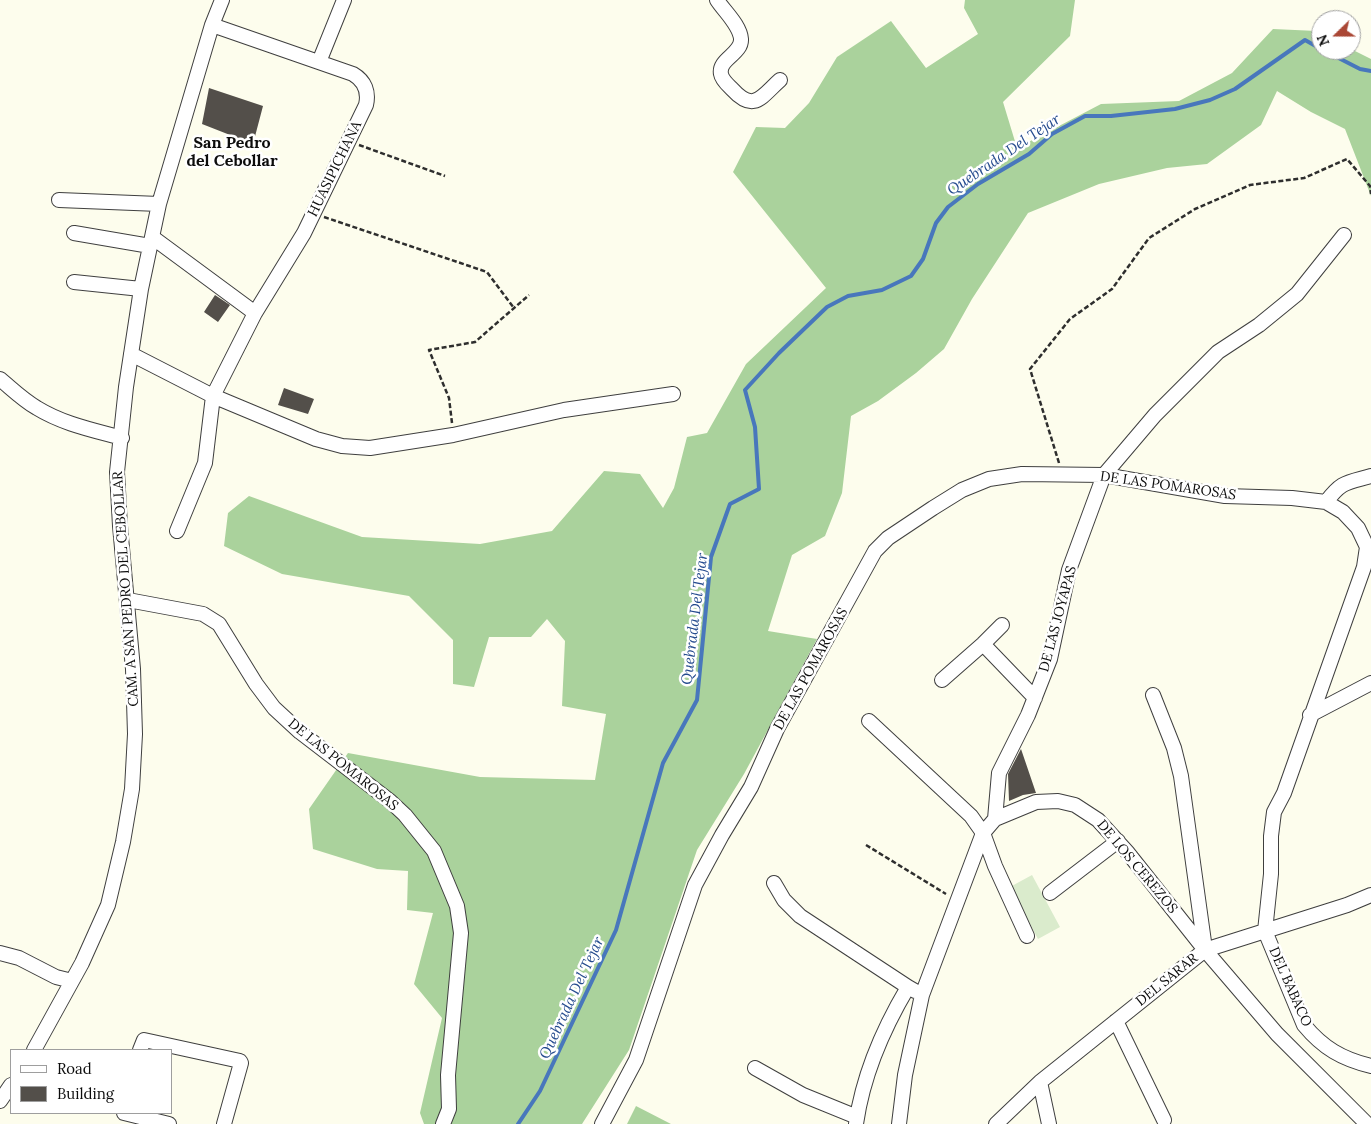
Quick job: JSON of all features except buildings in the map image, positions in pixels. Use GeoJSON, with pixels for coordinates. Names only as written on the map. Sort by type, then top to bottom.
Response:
{"type":"FeatureCollection","features":[{"type":"Feature","properties":{"kind":"street","name":"CAM. A SAN PEDRO DEL CEBOLLAR"},"geometry":{"type":"LineString","coordinates":[[35,1049],[82,964],[108,905],[123,842],[132,789],[135,734],[134,678],[117,472],[126,387],[141,289],[159,204],[212,25],[222,0]]}},
{"type":"Feature","properties":{"kind":"street"},"geometry":{"type":"LineString","coordinates":[[319,62],[344,0]]}},
{"type":"Feature","properties":{"kind":"street"},"geometry":{"type":"LineString","coordinates":[[717,0],[736,27],[741,39],[739,46],[722,65],[720,74],[725,82],[740,98],[748,102],[757,101],[780,80]]}},
{"type":"Feature","properties":{"kind":"street","name":"HUASIPICHANA"},"geometry":{"type":"LineString","coordinates":[[212,25],[353,74],[363,82],[367,94],[366,105],[304,233],[256,313],[212,396]]}},
{"type":"Feature","properties":{"kind":"street"},"geometry":{"type":"LineString","coordinates":[[59,200],[159,204]]}},
{"type":"Feature","properties":{"kind":"street"},"geometry":{"type":"LineString","coordinates":[[74,233],[151,242],[256,313]]}},
{"type":"Feature","properties":{"kind":"street"},"geometry":{"type":"LineString","coordinates":[[1104,475],[1155,415],[1218,352],[1259,325],[1297,294],[1344,235]]}},
{"type":"Feature","properties":{"kind":"street"},"geometry":{"type":"LineString","coordinates":[[74,282],[141,289]]}},
{"type":"Feature","properties":{"kind":"street"},"geometry":{"type":"LineString","coordinates":[[131,354],[212,396],[316,439],[342,446],[370,448],[452,435],[564,410],[673,394]]}},
{"type":"Feature","properties":{"kind":"street"},"geometry":{"type":"LineString","coordinates":[[0,378],[17,394],[38,409],[81,428],[122,438]]}},
{"type":"Feature","properties":{"kind":"street"},"geometry":{"type":"LineString","coordinates":[[177,531],[206,463],[212,396]]}},
{"type":"Feature","properties":{"kind":"street","name":"DE LAS POMAROSAS"},"geometry":{"type":"LineString","coordinates":[[602,1124],[636,1060],[695,885],[751,786],[777,728],[876,551],[888,538],[932,508],[962,490],[989,478],[1022,474],[1104,475],[1225,496],[1292,498],[1326,502],[1343,512],[1358,528],[1367,547],[1367,566],[1310,715],[1284,793],[1274,812],[1271,836],[1271,874],[1265,931]]}},
{"type":"Feature","properties":{"kind":"street","name":"DE LAS JOYAPAS"},"geometry":{"type":"LineString","coordinates":[[994,819],[999,773],[1035,698],[1050,659],[1069,570],[1104,475]]}},
{"type":"Feature","properties":{"kind":"street"},"geometry":{"type":"LineString","coordinates":[[1326,502],[1342,484],[1371,476]]}},
{"type":"Feature","properties":{"kind":"street","name":"DE LAS POMAROSAS"},"geometry":{"type":"LineString","coordinates":[[128,600],[203,614],[219,624],[256,684],[274,708],[300,732],[390,801],[405,815],[434,851],[457,906],[461,932],[448,1075],[448,1109],[443,1124]]}},
{"type":"Feature","properties":{"kind":"street"},"geometry":{"type":"LineString","coordinates":[[942,680],[983,644],[1002,624]]}},
{"type":"Feature","properties":{"kind":"street"},"geometry":{"type":"LineString","coordinates":[[983,644],[1035,698]]}},
{"type":"Feature","properties":{"kind":"street"},"geometry":{"type":"LineString","coordinates":[[1310,715],[1371,682]]}},
{"type":"Feature","properties":{"kind":"street"},"geometry":{"type":"LineString","coordinates":[[1153,695],[1174,748],[1181,776],[1205,950]]}},
{"type":"Feature","properties":{"kind":"street"},"geometry":{"type":"LineString","coordinates":[[869,721],[971,816],[983,833],[995,866],[1027,936]]}},
{"type":"Feature","properties":{"kind":"street","name":"DE LOS CEREZOS"},"geometry":{"type":"LineString","coordinates":[[899,1124],[905,1075],[922,995],[983,833],[994,819],[1036,802],[1058,801],[1075,805],[1098,820],[1118,841],[1205,950],[1276,1034],[1367,1124]]}},
{"type":"Feature","properties":{"kind":"street"},"geometry":{"type":"LineString","coordinates":[[1050,893],[1118,841]]}},
{"type":"Feature","properties":{"kind":"street"},"geometry":{"type":"LineString","coordinates":[[774,883],[784,900],[800,916],[922,995]]}},
{"type":"Feature","properties":{"kind":"street","name":"DEL SARAR"},"geometry":{"type":"LineString","coordinates":[[996,1124],[1040,1082],[1205,950],[1347,905],[1371,895]]}},
{"type":"Feature","properties":{"kind":"street","name":"DEL BABACO"},"geometry":{"type":"LineString","coordinates":[[1265,931],[1304,1024],[1314,1037],[1332,1052],[1355,1062],[1371,1066]]}},
{"type":"Feature","properties":{"kind":"street"},"geometry":{"type":"LineString","coordinates":[[0,953],[19,958],[56,976],[72,981]]}},
{"type":"Feature","properties":{"kind":"street"},"geometry":{"type":"LineString","coordinates":[[755,1068],[803,1095],[856,1120],[870,1066],[891,1016],[908,987]]}},
{"type":"Feature","properties":{"kind":"street"},"geometry":{"type":"LineString","coordinates":[[1116,1021],[1164,1120]]}},
{"type":"Feature","properties":{"kind":"street"},"geometry":{"type":"LineString","coordinates":[[140,1049],[144,1040],[240,1061],[224,1124]]}},
{"type":"Feature","properties":{"kind":"street"},"geometry":{"type":"LineString","coordinates":[[1040,1082],[1049,1124]]}},
{"type":"Feature","properties":{"kind":"street"},"geometry":{"type":"LineString","coordinates":[[0,1101],[10,1087]]}},
{"type":"Feature","properties":{"kind":"street"},"geometry":{"type":"LineString","coordinates":[[128,1114],[168,1124]]}},
{"type":"Feature","properties":{"kind":"path"},"geometry":{"type":"LineString","coordinates":[[348,141],[445,176]]}},
{"type":"Feature","properties":{"kind":"path"},"geometry":{"type":"LineString","coordinates":[[1063,474],[1030,369],[1070,319],[1112,290],[1149,238],[1194,209],[1250,185],[1304,178],[1347,160],[1370,186],[1371,194]]}},
{"type":"Feature","properties":{"kind":"path"},"geometry":{"type":"LineString","coordinates":[[314,213],[487,272],[514,308]]}},
{"type":"Feature","properties":{"kind":"path"},"geometry":{"type":"LineString","coordinates":[[452,435],[449,398],[429,350],[475,342],[529,295]]}},
{"type":"Feature","properties":{"kind":"path"},"geometry":{"type":"LineString","coordinates":[[866,845],[958,902]]}},
{"type":"Feature","properties":{"kind":"green space"},"geometry":{"type":"Polygon","coordinates":[[[965,0],[1075,0],[1070,36],[1003,102],[1017,148],[1101,104],[1179,101],[1232,73],[1273,29],[1311,31],[1311,60],[1361,60],[1361,54],[1371,59],[1371,196],[1345,129],[1311,112],[1277,91],[1261,125],[1207,164],[1167,168],[1099,184],[1028,213],[972,299],[944,349],[916,373],[878,401],[851,416],[842,493],[825,536],[792,555],[768,631],[817,639],[744,774],[697,850],[629,1050],[582,1124],[424,1124],[420,1113],[442,1018],[414,984],[433,913],[407,910],[408,871],[377,869],[313,849],[309,809],[348,753],[480,777],[595,780],[606,714],[562,706],[565,641],[547,619],[531,637],[489,637],[474,687],[453,684],[453,640],[409,596],[282,574],[224,546],[228,513],[249,496],[362,537],[480,544],[552,531],[604,471],[640,474],[663,508],[674,488],[687,437],[707,433],[746,364],[826,288],[733,172],[756,127],[785,128],[809,103],[837,57],[891,21],[926,68],[978,34],[964,8],[965,0]]]}},
{"type":"Feature","properties":{"kind":"green space"},"geometry":{"type":"Polygon","coordinates":[[[1032,875],[1060,927],[1038,939],[1010,887],[1032,875]]]}},
{"type":"Feature","properties":{"kind":"green space"},"geometry":{"type":"Polygon","coordinates":[[[636,1106],[671,1124],[627,1124],[636,1106]]]}},
{"type":"Feature","properties":{"kind":"waterway","name":"Quebrada Del Tejar"},"geometry":{"type":"LineString","coordinates":[[518,1124],[540,1091],[616,930],[663,763],[697,700],[711,557],[730,504],[759,489],[755,427],[745,390],[779,353],[827,307],[848,296],[882,290],[911,276],[923,259],[936,223],[948,207],[978,184],[1029,154],[1052,134],[1085,116],[1111,116],[1175,109],[1210,100],[1235,89],[1305,40],[1311,43]]}},
{"type":"Feature","properties":{"kind":"waterway","name":"Quebrada Del Tejar"},"geometry":{"type":"LineString","coordinates":[[1342,60],[1360,69],[1371,71]]}},
{"type":"Feature","properties":{"kind":"district","name":"San Pedro del Cebollar"},"geometry":{"type":"Point","coordinates":[232,152]}}]}
